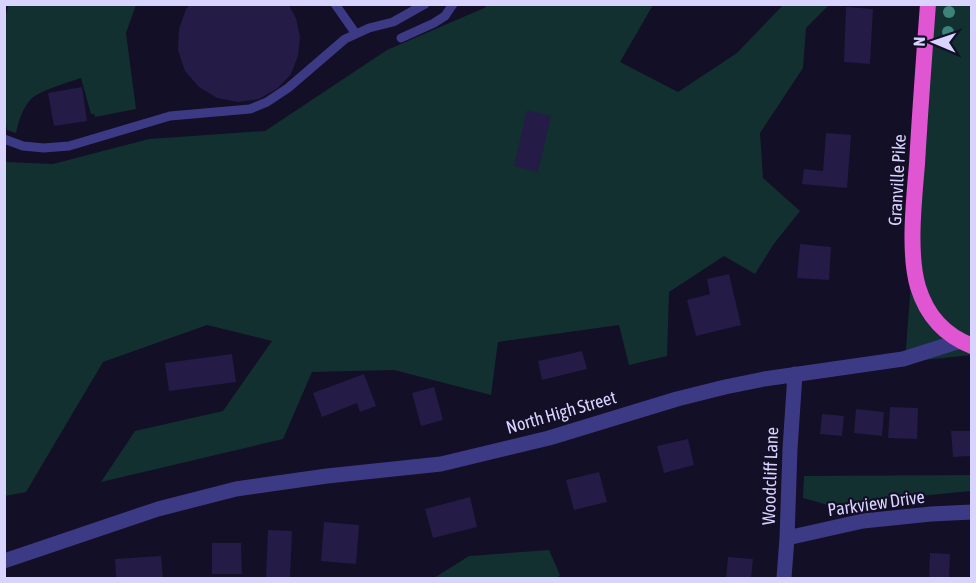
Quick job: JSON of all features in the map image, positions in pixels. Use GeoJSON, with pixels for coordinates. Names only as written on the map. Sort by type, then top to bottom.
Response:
{"type":"FeatureCollection","features":[{"type":"Feature","properties":{"kind":"highway","name":"Granville Pike"},"geometry":{"type":"LineString","coordinates":[[928,4],[913,212],[913,252],[918,286],[927,307],[942,329],[966,344]]}},
{"type":"Feature","properties":{"kind":"street","name":"North High Street"},"geometry":{"type":"LineString","coordinates":[[4,561],[186,500],[236,489],[327,476],[441,464],[549,438],[686,396],[724,387],[903,358],[966,344]]}},
{"type":"Feature","properties":{"kind":"street","name":"Woodcliff Lane"},"geometry":{"type":"LineString","coordinates":[[784,579],[795,374]]}},
{"type":"Feature","properties":{"kind":"street","name":"Parkview Drive"},"geometry":{"type":"LineString","coordinates":[[787,538],[863,521],[972,512]]}},
{"type":"Feature","properties":{"kind":"lane"},"geometry":{"type":"LineString","coordinates":[[335,4],[356,34]]}},
{"type":"Feature","properties":{"kind":"lane"},"geometry":{"type":"LineString","coordinates":[[4,139],[23,146],[44,148],[69,146],[170,116],[250,110],[288,88],[345,39],[369,28],[393,22],[425,4]]}},
{"type":"Feature","properties":{"kind":"lane"},"geometry":{"type":"LineString","coordinates":[[401,38],[445,16],[453,4]]}},
{"type":"Feature","properties":{"kind":"green space"},"geometry":{"type":"Polygon","coordinates":[[[8,5],[136,5],[126,33],[136,109],[95,117],[91,114],[81,78],[36,95],[24,110],[16,133],[7,130],[4,111],[4,25],[8,5]]]}},
{"type":"Feature","properties":{"kind":"green space"},"geometry":{"type":"Polygon","coordinates":[[[488,5],[653,5],[620,62],[678,92],[737,53],[783,5],[829,5],[806,28],[803,68],[760,133],[763,178],[800,211],[773,245],[755,274],[724,256],[669,292],[667,356],[629,365],[619,325],[498,342],[491,395],[394,370],[312,372],[283,439],[101,482],[135,431],[223,411],[272,341],[207,325],[103,362],[26,492],[5,496],[5,162],[53,164],[149,139],[265,131],[387,50],[488,5]]]}},
{"type":"Feature","properties":{"kind":"green space"},"geometry":{"type":"Polygon","coordinates":[[[932,5],[971,5],[971,355],[905,362],[932,5]]]}},
{"type":"Feature","properties":{"kind":"green space"},"geometry":{"type":"Polygon","coordinates":[[[971,475],[971,491],[828,505],[803,498],[804,476],[971,475]]]}},
{"type":"Feature","properties":{"kind":"green space"},"geometry":{"type":"Polygon","coordinates":[[[549,550],[560,575],[557,578],[434,578],[469,556],[549,550]]]}},
{"type":"Feature","properties":{"kind":"building"},"geometry":{"type":"Polygon","coordinates":[[[190,4],[288,4],[296,18],[300,37],[298,56],[291,74],[278,88],[259,99],[238,102],[217,98],[199,87],[185,71],[178,50],[179,29],[190,4]]]}},
{"type":"Feature","properties":{"kind":"building"},"geometry":{"type":"Polygon","coordinates":[[[846,7],[873,9],[870,64],[844,62],[846,7]]]}},
{"type":"Feature","properties":{"kind":"building"},"geometry":{"type":"Polygon","coordinates":[[[82,87],[87,121],[54,126],[48,93],[82,87]]]}},
{"type":"Feature","properties":{"kind":"building"},"geometry":{"type":"Polygon","coordinates":[[[527,110],[551,116],[538,172],[514,166],[527,110]]]}},
{"type":"Feature","properties":{"kind":"building"},"geometry":{"type":"Polygon","coordinates":[[[826,133],[851,135],[847,188],[802,184],[804,169],[823,171],[826,133]]]}},
{"type":"Feature","properties":{"kind":"building"},"geometry":{"type":"Polygon","coordinates":[[[800,244],[831,247],[829,280],[797,278],[800,244]]]}},
{"type":"Feature","properties":{"kind":"building"},"geometry":{"type":"Polygon","coordinates":[[[729,274],[741,325],[696,336],[687,300],[710,294],[707,279],[729,274]]]}},
{"type":"Feature","properties":{"kind":"building"},"geometry":{"type":"Polygon","coordinates":[[[582,351],[587,369],[542,380],[538,361],[582,351]]]}},
{"type":"Feature","properties":{"kind":"building"},"geometry":{"type":"Polygon","coordinates":[[[232,354],[236,382],[169,391],[165,363],[232,354]]]}},
{"type":"Feature","properties":{"kind":"building"},"geometry":{"type":"Polygon","coordinates":[[[364,374],[376,406],[360,412],[357,403],[322,417],[313,393],[364,374]]]}},
{"type":"Feature","properties":{"kind":"building"},"geometry":{"type":"Polygon","coordinates":[[[434,387],[443,420],[421,426],[412,393],[434,387]]]}},
{"type":"Feature","properties":{"kind":"building"},"geometry":{"type":"Polygon","coordinates":[[[890,407],[918,408],[917,439],[888,438],[890,407]]]}},
{"type":"Feature","properties":{"kind":"building"},"geometry":{"type":"Polygon","coordinates":[[[856,409],[884,412],[882,436],[854,433],[856,409]]]}},
{"type":"Feature","properties":{"kind":"building"},"geometry":{"type":"Polygon","coordinates":[[[822,414],[844,416],[842,436],[820,434],[822,414]]]}},
{"type":"Feature","properties":{"kind":"building"},"geometry":{"type":"Polygon","coordinates":[[[951,431],[972,431],[972,456],[953,457],[951,431]]]}},
{"type":"Feature","properties":{"kind":"building"},"geometry":{"type":"Polygon","coordinates":[[[688,439],[694,465],[664,473],[657,446],[688,439]]]}},
{"type":"Feature","properties":{"kind":"building"},"geometry":{"type":"Polygon","coordinates":[[[599,472],[607,502],[574,510],[566,480],[599,472]]]}},
{"type":"Feature","properties":{"kind":"building"},"geometry":{"type":"Polygon","coordinates":[[[470,497],[477,527],[433,538],[425,509],[470,497]]]}},
{"type":"Feature","properties":{"kind":"building"},"geometry":{"type":"Polygon","coordinates":[[[324,522],[359,525],[356,564],[321,561],[324,522]]]}},
{"type":"Feature","properties":{"kind":"building"},"geometry":{"type":"Polygon","coordinates":[[[268,530],[292,531],[290,578],[266,578],[268,530]]]}},
{"type":"Feature","properties":{"kind":"building"},"geometry":{"type":"Polygon","coordinates":[[[212,543],[241,543],[242,574],[212,574],[212,543]]]}},
{"type":"Feature","properties":{"kind":"building"},"geometry":{"type":"Polygon","coordinates":[[[930,553],[950,554],[949,578],[929,578],[930,553]]]}},
{"type":"Feature","properties":{"kind":"building"},"geometry":{"type":"Polygon","coordinates":[[[161,556],[163,578],[116,578],[115,559],[161,556]]]}},
{"type":"Feature","properties":{"kind":"building"},"geometry":{"type":"Polygon","coordinates":[[[728,557],[753,559],[751,578],[726,578],[728,557]]]}}]}
